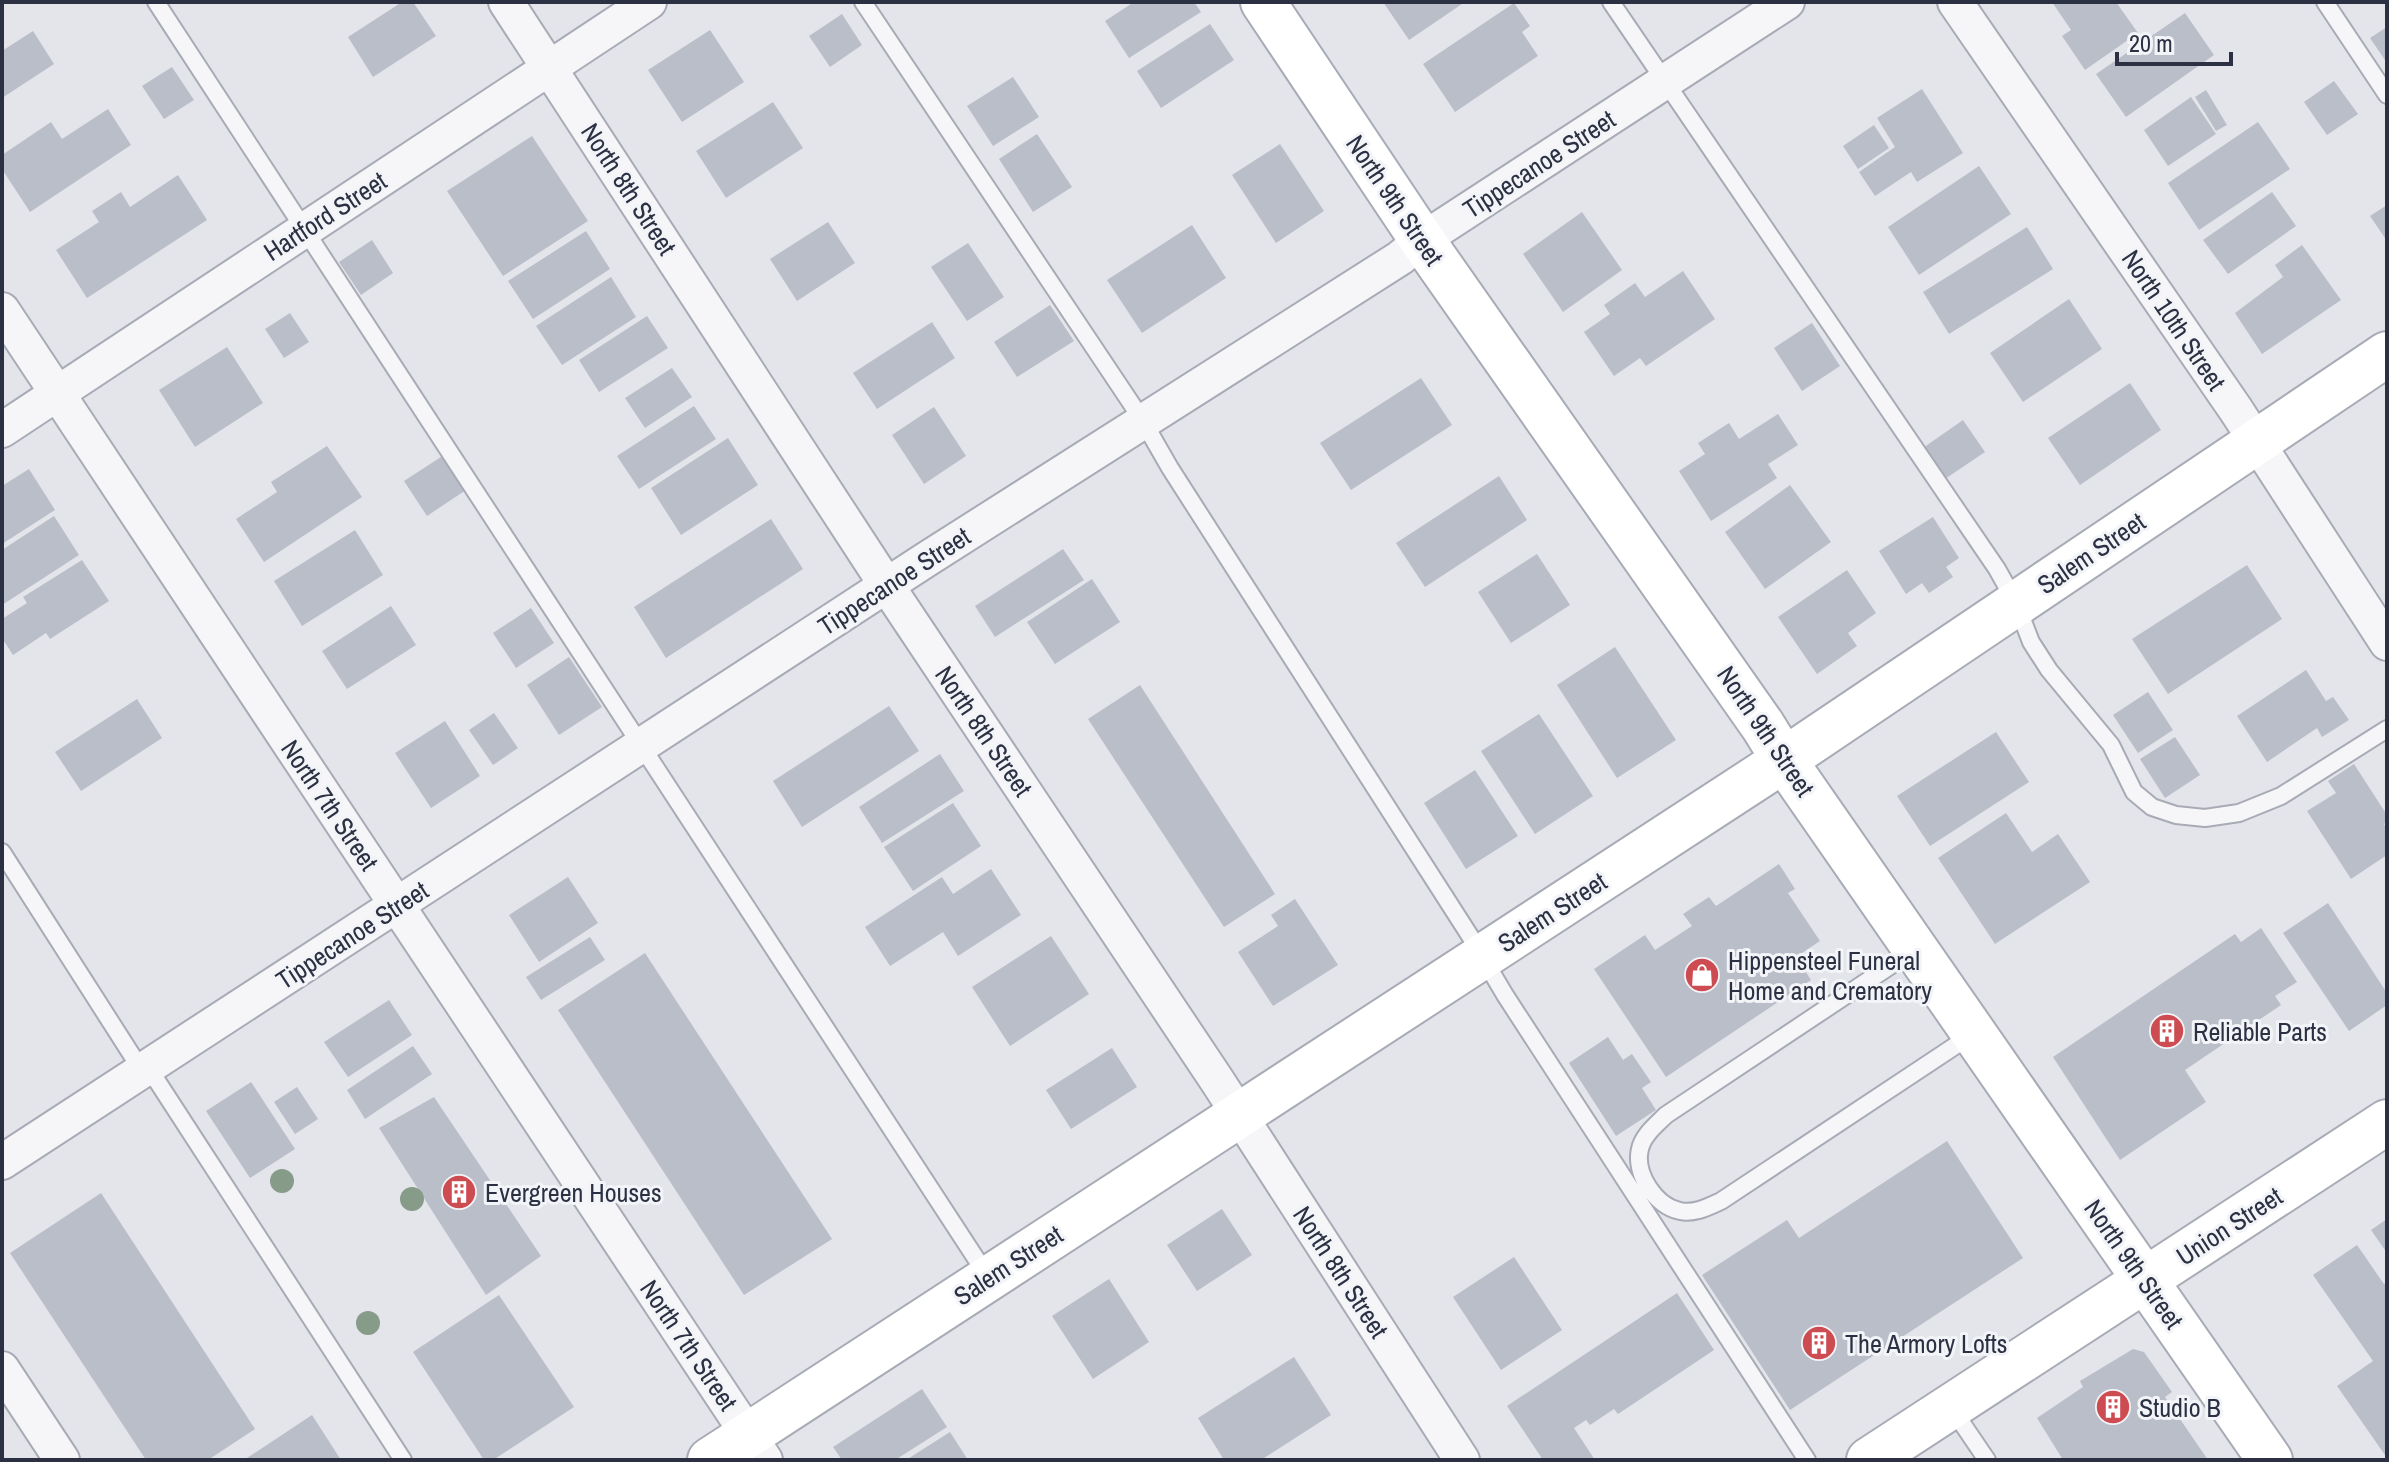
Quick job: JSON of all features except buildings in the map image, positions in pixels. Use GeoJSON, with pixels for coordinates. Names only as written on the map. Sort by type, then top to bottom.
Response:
{"type":"FeatureCollection","features":[{"type":"Feature","properties":{"kind":"main road","name":"North 9th Street"},"geometry":{"type":"LineString","coordinates":[[1263,2],[1422,240],[1763,726],[2270,1460]]}},
{"type":"Feature","properties":{"kind":"main road","name":"Salem Street"},"geometry":{"type":"LineString","coordinates":[[710,1460],[756,1448],[988,1277],[1784,760],[2387,354]]}},
{"type":"Feature","properties":{"kind":"main road","name":"Union Street"},"geometry":{"type":"LineString","coordinates":[[1869,1460],[2387,1122]]}},
{"type":"Feature","properties":{"kind":"street","name":"North 8th Street"},"geometry":{"type":"LineString","coordinates":[[506,2],[1462,1460]]}},
{"type":"Feature","properties":{"kind":"street","name":"Hartford Street"},"geometry":{"type":"LineString","coordinates":[[2,430],[649,2]]}},
{"type":"Feature","properties":{"kind":"street","name":"Tippecanoe Street"},"geometry":{"type":"LineString","coordinates":[[2,1162],[887,586],[1400,258],[1422,240],[1787,2]]}},
{"type":"Feature","properties":{"kind":"street","name":"North 10th Street"},"geometry":{"type":"LineString","coordinates":[[1955,2],[2256,441],[2387,643]]}},
{"type":"Feature","properties":{"kind":"street","name":"North 7th Street"},"geometry":{"type":"LineString","coordinates":[[2,310],[756,1448]]}},
{"type":"Feature","properties":{"kind":"street"},"geometry":{"type":"LineString","coordinates":[[2,1369],[62,1460]]}},
{"type":"Feature","properties":{"kind":"lane"},"geometry":{"type":"LineString","coordinates":[[156,2],[988,1277]]}},
{"type":"Feature","properties":{"kind":"lane"},"geometry":{"type":"LineString","coordinates":[[863,2],[1143,421],[1505,995],[1807,1460]]}},
{"type":"Feature","properties":{"kind":"lane"},"geometry":{"type":"LineString","coordinates":[[1611,2],[1997,569],[2016,603],[2031,642],[2049,670],[2111,745],[2134,792],[2152,807],[2176,815],[2205,818],[2239,813],[2281,796],[2387,729]]}},
{"type":"Feature","properties":{"kind":"lane"},"geometry":{"type":"LineString","coordinates":[[2325,2],[2387,95]]}},
{"type":"Feature","properties":{"kind":"lane"},"geometry":{"type":"LineString","coordinates":[[2,852],[403,1460]]}},
{"type":"Feature","properties":{"kind":"lane"},"geometry":{"type":"LineString","coordinates":[[1916,949],[1666,1115],[1648,1133],[1640,1147],[1638,1166],[1648,1186],[1663,1203],[1679,1211],[1700,1211],[1974,1033]]}},
{"type":"Feature","properties":{"kind":"lane"},"geometry":{"type":"LineString","coordinates":[[1950,1406],[1987,1460]]}},
{"type":"Feature","properties":{"kind":"place","name":"Hippensteel Funeral Home and Crematory"},"geometry":{"type":"Point","coordinates":[1702,975]}},
{"type":"Feature","properties":{"kind":"place","name":"Reliable Parts"},"geometry":{"type":"Point","coordinates":[2167,1031]}},
{"type":"Feature","properties":{"kind":"place","name":"Evergreen Houses"},"geometry":{"type":"Point","coordinates":[459,1192]}},
{"type":"Feature","properties":{"kind":"place","name":"The Armory Lofts"},"geometry":{"type":"Point","coordinates":[1819,1343]}},
{"type":"Feature","properties":{"kind":"place","name":"Studio B"},"geometry":{"type":"Point","coordinates":[2113,1407]}}]}
